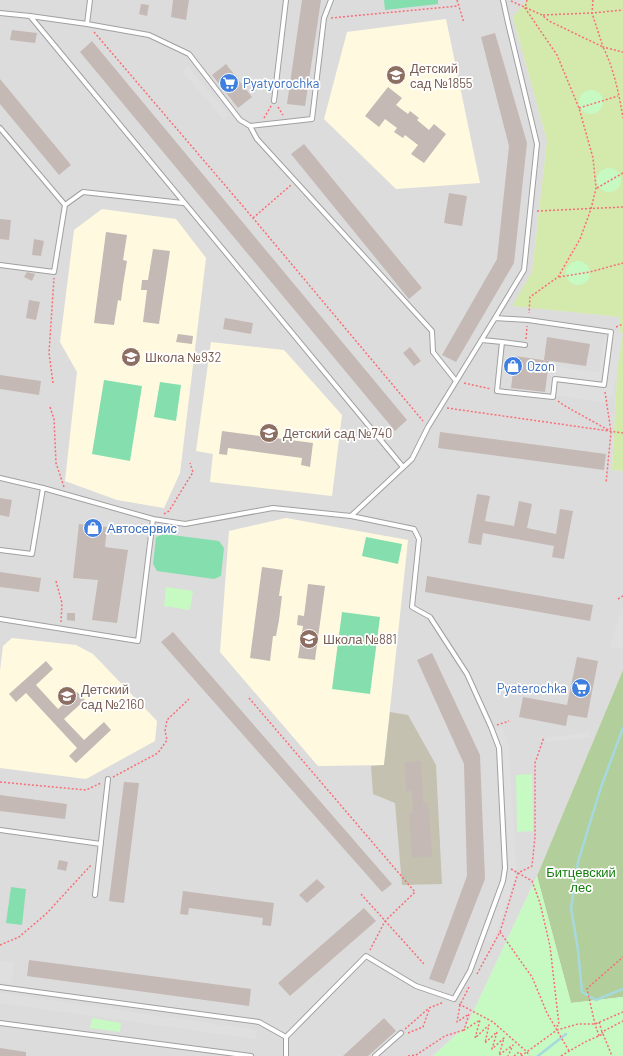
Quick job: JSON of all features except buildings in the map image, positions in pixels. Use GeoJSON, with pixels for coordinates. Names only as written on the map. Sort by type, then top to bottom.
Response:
{"type":"FeatureCollection","features":[{"type":"Feature","properties":{"kind":"lane"},"geometry":{"type":"LineString","coordinates":[[87,24],[90,0]]}},
{"type":"Feature","properties":{"kind":"lane"},"geometry":{"type":"LineString","coordinates":[[274,101],[286,0]]}},
{"type":"Feature","properties":{"kind":"lane"},"geometry":{"type":"LineString","coordinates":[[250,126],[312,119],[324,18],[330,0]]}},
{"type":"Feature","properties":{"kind":"lane"},"geometry":{"type":"LineString","coordinates":[[351,516],[412,460],[428,427],[524,270],[537,144],[503,0]]}},
{"type":"Feature","properties":{"kind":"lane"},"geometry":{"type":"LineString","coordinates":[[0,13],[87,24],[149,35],[189,54],[240,120],[250,126],[257,139],[432,331],[433,352],[456,381]]}},
{"type":"Feature","properties":{"kind":"lane"},"geometry":{"type":"LineString","coordinates":[[30,16],[403,467]]}},
{"type":"Feature","properties":{"kind":"lane"},"geometry":{"type":"LineString","coordinates":[[0,128],[65,205]]}},
{"type":"Feature","properties":{"kind":"lane"},"geometry":{"type":"LineString","coordinates":[[0,265],[54,272],[65,205],[83,192],[184,203]]}},
{"type":"Feature","properties":{"kind":"lane"},"geometry":{"type":"LineString","coordinates":[[495,318],[528,320],[611,332],[604,385],[555,379],[552,397],[497,391],[502,342]]}},
{"type":"Feature","properties":{"kind":"lane"},"geometry":{"type":"LineString","coordinates":[[482,340],[525,344]]}},
{"type":"Feature","properties":{"kind":"lane"},"geometry":{"type":"LineString","coordinates":[[0,478],[67,494],[154,519],[184,524],[273,508],[351,516],[414,529],[419,539],[412,607],[430,617],[467,674],[499,748],[505,868],[503,881],[470,971],[454,999],[416,986],[366,956],[286,1037],[286,1056]]}},
{"type":"Feature","properties":{"kind":"lane"},"geometry":{"type":"LineString","coordinates":[[0,550],[32,554],[43,488]]}},
{"type":"Feature","properties":{"kind":"lane"},"geometry":{"type":"LineString","coordinates":[[0,619],[138,640],[154,519]]}},
{"type":"Feature","properties":{"kind":"lane"},"geometry":{"type":"LineString","coordinates":[[95,895],[108,779]]}},
{"type":"Feature","properties":{"kind":"lane"},"geometry":{"type":"LineString","coordinates":[[0,830],[101,844]]}},
{"type":"Feature","properties":{"kind":"lane"},"geometry":{"type":"LineString","coordinates":[[0,987],[259,1022],[286,1037]]}},
{"type":"Feature","properties":{"kind":"lane"},"geometry":{"type":"LineString","coordinates":[[0,1023],[252,1056]]}},
{"type":"Feature","properties":{"kind":"lane"},"geometry":{"type":"LineString","coordinates":[[375,1056],[401,1033]]}},
{"type":"Feature","properties":{"kind":"path"},"geometry":{"type":"LineString","coordinates":[[456,0],[464,23]]}},
{"type":"Feature","properties":{"kind":"path"},"geometry":{"type":"LineString","coordinates":[[509,0],[542,15],[549,21],[603,47],[623,52]]}},
{"type":"Feature","properties":{"kind":"path"},"geometry":{"type":"LineString","coordinates":[[525,344],[530,297],[558,277],[580,239],[591,209],[596,188],[593,158],[579,108],[557,55],[525,8],[527,0]]}},
{"type":"Feature","properties":{"kind":"path"},"geometry":{"type":"LineString","coordinates":[[593,0],[592,13],[614,76],[623,118]]}},
{"type":"Feature","properties":{"kind":"path"},"geometry":{"type":"LineString","coordinates":[[324,18],[458,6]]}},
{"type":"Feature","properties":{"kind":"path"},"geometry":{"type":"LineString","coordinates":[[542,15],[623,10]]}},
{"type":"Feature","properties":{"kind":"path"},"geometry":{"type":"LineString","coordinates":[[87,24],[253,218],[428,427]]}},
{"type":"Feature","properties":{"kind":"path"},"geometry":{"type":"LineString","coordinates":[[579,108],[618,96]]}},
{"type":"Feature","properties":{"kind":"path"},"geometry":{"type":"LineString","coordinates":[[260,125],[274,101],[288,122]]}},
{"type":"Feature","properties":{"kind":"path"},"geometry":{"type":"LineString","coordinates":[[596,188],[623,173]]}},
{"type":"Feature","properties":{"kind":"path"},"geometry":{"type":"LineString","coordinates":[[253,218],[296,181]]}},
{"type":"Feature","properties":{"kind":"path"},"geometry":{"type":"LineString","coordinates":[[530,212],[623,207]]}},
{"type":"Feature","properties":{"kind":"path"},"geometry":{"type":"LineString","coordinates":[[558,277],[590,272],[623,263]]}},
{"type":"Feature","properties":{"kind":"path"},"geometry":{"type":"LineString","coordinates":[[53,383],[49,353],[54,272]]}},
{"type":"Feature","properties":{"kind":"path"},"geometry":{"type":"LineString","coordinates":[[456,381],[497,391]]}},
{"type":"Feature","properties":{"kind":"path"},"geometry":{"type":"LineString","coordinates":[[604,385],[611,432],[606,483]]}},
{"type":"Feature","properties":{"kind":"path"},"geometry":{"type":"LineString","coordinates":[[552,397],[611,432]]}},
{"type":"Feature","properties":{"kind":"path"},"geometry":{"type":"LineString","coordinates":[[50,407],[54,419],[56,463],[67,494]]}},
{"type":"Feature","properties":{"kind":"path"},"geometry":{"type":"LineString","coordinates":[[440,407],[623,433]]}},
{"type":"Feature","properties":{"kind":"path"},"geometry":{"type":"LineString","coordinates":[[154,519],[169,511],[193,472],[190,463]]}},
{"type":"Feature","properties":{"kind":"path"},"geometry":{"type":"LineString","coordinates":[[56,581],[62,603],[61,629]]}},
{"type":"Feature","properties":{"kind":"path"},"geometry":{"type":"LineString","coordinates":[[618,599],[623,596]]}},
{"type":"Feature","properties":{"kind":"path"},"geometry":{"type":"LineString","coordinates":[[249,698],[415,892],[385,921],[366,956]]}},
{"type":"Feature","properties":{"kind":"path"},"geometry":{"type":"LineString","coordinates":[[0,782],[86,790],[158,753],[167,740],[165,731],[166,720],[189,699]]}},
{"type":"Feature","properties":{"kind":"path"},"geometry":{"type":"LineString","coordinates":[[491,727],[508,721]]}},
{"type":"Feature","properties":{"kind":"path"},"geometry":{"type":"LineString","coordinates":[[518,872],[532,866],[535,837],[535,762],[544,736]]}},
{"type":"Feature","properties":{"kind":"path"},"geometry":{"type":"LineString","coordinates":[[0,945],[19,936],[46,914],[99,856]]}},
{"type":"Feature","properties":{"kind":"path"},"geometry":{"type":"LineString","coordinates":[[510,868],[532,881],[540,903],[550,946],[559,1025],[555,1027]]}},
{"type":"Feature","properties":{"kind":"path"},"geometry":{"type":"LineString","coordinates":[[474,978],[500,932],[518,872]]}},
{"type":"Feature","properties":{"kind":"path"},"geometry":{"type":"LineString","coordinates":[[361,894],[424,964]]}},
{"type":"Feature","properties":{"kind":"path"},"geometry":{"type":"LineString","coordinates":[[500,932],[532,976],[546,1013],[570,1050]]}},
{"type":"Feature","properties":{"kind":"path"},"geometry":{"type":"LineString","coordinates":[[599,1036],[587,989],[623,956]]}},
{"type":"Feature","properties":{"kind":"path"},"geometry":{"type":"LineString","coordinates":[[464,1030],[469,1014],[457,1022],[460,1004],[471,985]]}},
{"type":"Feature","properties":{"kind":"path"},"geometry":{"type":"LineString","coordinates":[[401,1033],[429,1008],[454,999]]}},
{"type":"Feature","properties":{"kind":"path"},"geometry":{"type":"LineString","coordinates":[[460,1004],[493,1022],[527,1052],[529,1056]]}},
{"type":"Feature","properties":{"kind":"path"},"geometry":{"type":"LineString","coordinates":[[407,1034],[423,1027],[429,1008]]}},
{"type":"Feature","properties":{"kind":"path"},"geometry":{"type":"LineString","coordinates":[[514,1056],[519,1052],[522,1055],[527,1052],[557,1030],[578,1024],[595,1024],[623,1012]]}},
{"type":"Feature","properties":{"kind":"path"},"geometry":{"type":"LineString","coordinates":[[408,1056],[416,1055],[445,1036],[464,1030],[480,1020],[474,1038],[489,1025],[485,1043],[497,1032],[492,1049],[504,1038],[500,1055],[513,1045],[508,1056]]}},
{"type":"Feature","properties":{"kind":"path"},"geometry":{"type":"LineString","coordinates":[[561,1056],[585,1042],[599,1036],[623,1021]]}},
{"type":"Feature","properties":{"kind":"path"},"geometry":{"type":"LineString","coordinates":[[599,1022],[612,1056]]}},
{"type":"Feature","properties":{"kind":"shaded area"},"geometry":{"type":"Polygon","coordinates":[[[0,0],[527,0],[513,17],[547,141],[532,272],[513,306],[620,317],[612,470],[623,471],[623,670],[537,876],[466,1027],[433,1056],[0,1056],[0,0]]]}},
{"type":"Feature","properties":{"kind":"shaded area","name":"Детский сад №1855"},"geometry":{"type":"Polygon","coordinates":[[[446,19],[480,183],[396,189],[324,119],[347,32],[446,19]]]}},
{"type":"Feature","properties":{"kind":"shaded area"},"geometry":{"type":"Polygon","coordinates":[[[188,66],[229,115],[223,119],[182,71],[188,66]]]}},
{"type":"Feature","properties":{"kind":"shaded area","name":"Школа №932"},"geometry":{"type":"Polygon","coordinates":[[[102,209],[176,219],[206,258],[180,473],[164,508],[117,500],[65,481],[77,372],[60,342],[74,230],[102,209]]]}},
{"type":"Feature","properties":{"kind":"shaded area"},"geometry":{"type":"Polygon","coordinates":[[[605,331],[623,333],[613,397],[606,396],[606,403],[548,394],[553,366],[599,373],[605,331]]]}},
{"type":"Feature","properties":{"kind":"shaded area","name":"Детский сад №740"},"geometry":{"type":"Polygon","coordinates":[[[211,342],[284,350],[342,415],[332,496],[210,482],[213,454],[196,451],[211,342]]]}},
{"type":"Feature","properties":{"kind":"shaded area","name":"Школа №881"},"geometry":{"type":"Polygon","coordinates":[[[286,518],[408,540],[384,765],[318,766],[220,652],[229,531],[286,518]]]}},
{"type":"Feature","properties":{"kind":"shaded area"},"geometry":{"type":"Polygon","coordinates":[[[623,606],[623,648],[610,648],[614,633],[623,606]]]}},
{"type":"Feature","properties":{"kind":"shaded area","name":"Детский сад №2160"},"geometry":{"type":"Polygon","coordinates":[[[12,638],[76,645],[93,654],[157,721],[155,741],[86,779],[0,768],[0,671],[3,646],[12,638]]]}},
{"type":"Feature","properties":{"kind":"shaded area"},"geometry":{"type":"Polygon","coordinates":[[[390,712],[408,715],[436,765],[442,884],[402,885],[395,803],[373,794],[371,766],[384,765],[390,712]]]}},
{"type":"Feature","properties":{"kind":"shaded area"},"geometry":{"type":"Polygon","coordinates":[[[502,727],[509,747],[516,866],[514,881],[493,942],[486,940],[506,880],[509,866],[502,748],[495,730],[502,727]]]}},
{"type":"Feature","properties":{"kind":"shaded area"},"geometry":{"type":"Polygon","coordinates":[[[589,732],[590,737],[545,742],[545,738],[589,732]]]}},
{"type":"Feature","properties":{"kind":"shaded area"},"geometry":{"type":"Polygon","coordinates":[[[0,961],[14,963],[11,984],[0,983],[0,961]]]}},
{"type":"Feature","properties":{"kind":"shaded area"},"geometry":{"type":"Polygon","coordinates":[[[0,993],[257,1030],[256,1039],[0,1003],[0,993]]]}},
{"type":"Feature","properties":{"kind":"green space"},"geometry":{"type":"Polygon","coordinates":[[[384,0],[438,0],[438,4],[385,10],[384,0]]]}},
{"type":"Feature","properties":{"kind":"green space"},"geometry":{"type":"Polygon","coordinates":[[[527,0],[623,0],[623,471],[612,470],[620,317],[512,306],[532,272],[547,141],[513,17],[527,0]]]}},
{"type":"Feature","properties":{"kind":"green space"},"geometry":{"type":"Polygon","coordinates":[[[591,90],[596,91],[602,97],[602,107],[596,113],[591,114],[586,113],[580,107],[579,102],[580,97],[586,91],[591,90]]]}},
{"type":"Feature","properties":{"kind":"green space"},"geometry":{"type":"Polygon","coordinates":[[[609,168],[614,169],[620,175],[620,185],[614,191],[609,192],[604,191],[598,185],[597,180],[598,175],[604,169],[609,168]]]}},
{"type":"Feature","properties":{"kind":"green space"},"geometry":{"type":"Polygon","coordinates":[[[578,261],[583,262],[589,268],[589,278],[583,284],[578,285],[573,284],[567,278],[566,273],[567,268],[573,262],[578,261]]]}},
{"type":"Feature","properties":{"kind":"green space"},"geometry":{"type":"Polygon","coordinates":[[[104,380],[142,386],[130,461],[92,454],[104,380]]]}},
{"type":"Feature","properties":{"kind":"green space"},"geometry":{"type":"Polygon","coordinates":[[[160,382],[181,385],[176,421],[154,417],[160,382]]]}},
{"type":"Feature","properties":{"kind":"green space"},"geometry":{"type":"Polygon","coordinates":[[[164,534],[219,541],[224,548],[221,576],[214,579],[157,571],[153,564],[156,537],[164,534]]]}},
{"type":"Feature","properties":{"kind":"green space"},"geometry":{"type":"Polygon","coordinates":[[[366,537],[402,544],[398,564],[362,556],[366,537]]]}},
{"type":"Feature","properties":{"kind":"green space"},"geometry":{"type":"Polygon","coordinates":[[[166,587],[193,591],[190,610],[164,606],[166,587]]]}},
{"type":"Feature","properties":{"kind":"green space"},"geometry":{"type":"Polygon","coordinates":[[[342,612],[380,617],[370,694],[332,689],[342,612]]]}},
{"type":"Feature","properties":{"kind":"green space","name":"Битцевский лес"},"geometry":{"type":"Polygon","coordinates":[[[623,670],[623,997],[571,1003],[537,876],[623,670]]]}},
{"type":"Feature","properties":{"kind":"green space"},"geometry":{"type":"Polygon","coordinates":[[[532,774],[533,831],[517,832],[516,775],[532,774]]]}},
{"type":"Feature","properties":{"kind":"green space"},"geometry":{"type":"Polygon","coordinates":[[[537,876],[571,1003],[623,997],[623,1056],[433,1056],[466,1027],[537,876]]]}},
{"type":"Feature","properties":{"kind":"green space"},"geometry":{"type":"Polygon","coordinates":[[[11,887],[26,889],[22,925],[6,923],[11,887]]]}},
{"type":"Feature","properties":{"kind":"green space"},"geometry":{"type":"Polygon","coordinates":[[[92,1018],[121,1023],[120,1032],[90,1028],[92,1018]]]}},
{"type":"Feature","properties":{"kind":"waterway"},"geometry":{"type":"LineString","coordinates":[[623,728],[601,787],[578,862],[571,908],[578,950],[582,992],[596,1000],[623,989]]}},
{"type":"Feature","properties":{"kind":"waterway"},"geometry":{"type":"LineString","coordinates":[[538,1056],[566,1034]]}},
{"type":"Feature","properties":{"kind":"place","name":"Детский сад №1855"},"geometry":{"type":"Point","coordinates":[396,75]}},
{"type":"Feature","properties":{"kind":"place","name":"Pyatyorochka"},"geometry":{"type":"Point","coordinates":[229,83]}},
{"type":"Feature","properties":{"kind":"place","name":"Школа №932"},"geometry":{"type":"Point","coordinates":[131,357]}},
{"type":"Feature","properties":{"kind":"place","name":"Ozon"},"geometry":{"type":"Point","coordinates":[513,366]}},
{"type":"Feature","properties":{"kind":"place","name":"Детский сад №740"},"geometry":{"type":"Point","coordinates":[269,433]}},
{"type":"Feature","properties":{"kind":"place","name":"Автосервис"},"geometry":{"type":"Point","coordinates":[93,528]}},
{"type":"Feature","properties":{"kind":"place","name":"Школа №881"},"geometry":{"type":"Point","coordinates":[309,639]}},
{"type":"Feature","properties":{"kind":"place","name":"Pyaterochka"},"geometry":{"type":"Point","coordinates":[581,688]}},
{"type":"Feature","properties":{"kind":"place","name":"Детский сад №2160"},"geometry":{"type":"Point","coordinates":[67,696]}}]}
